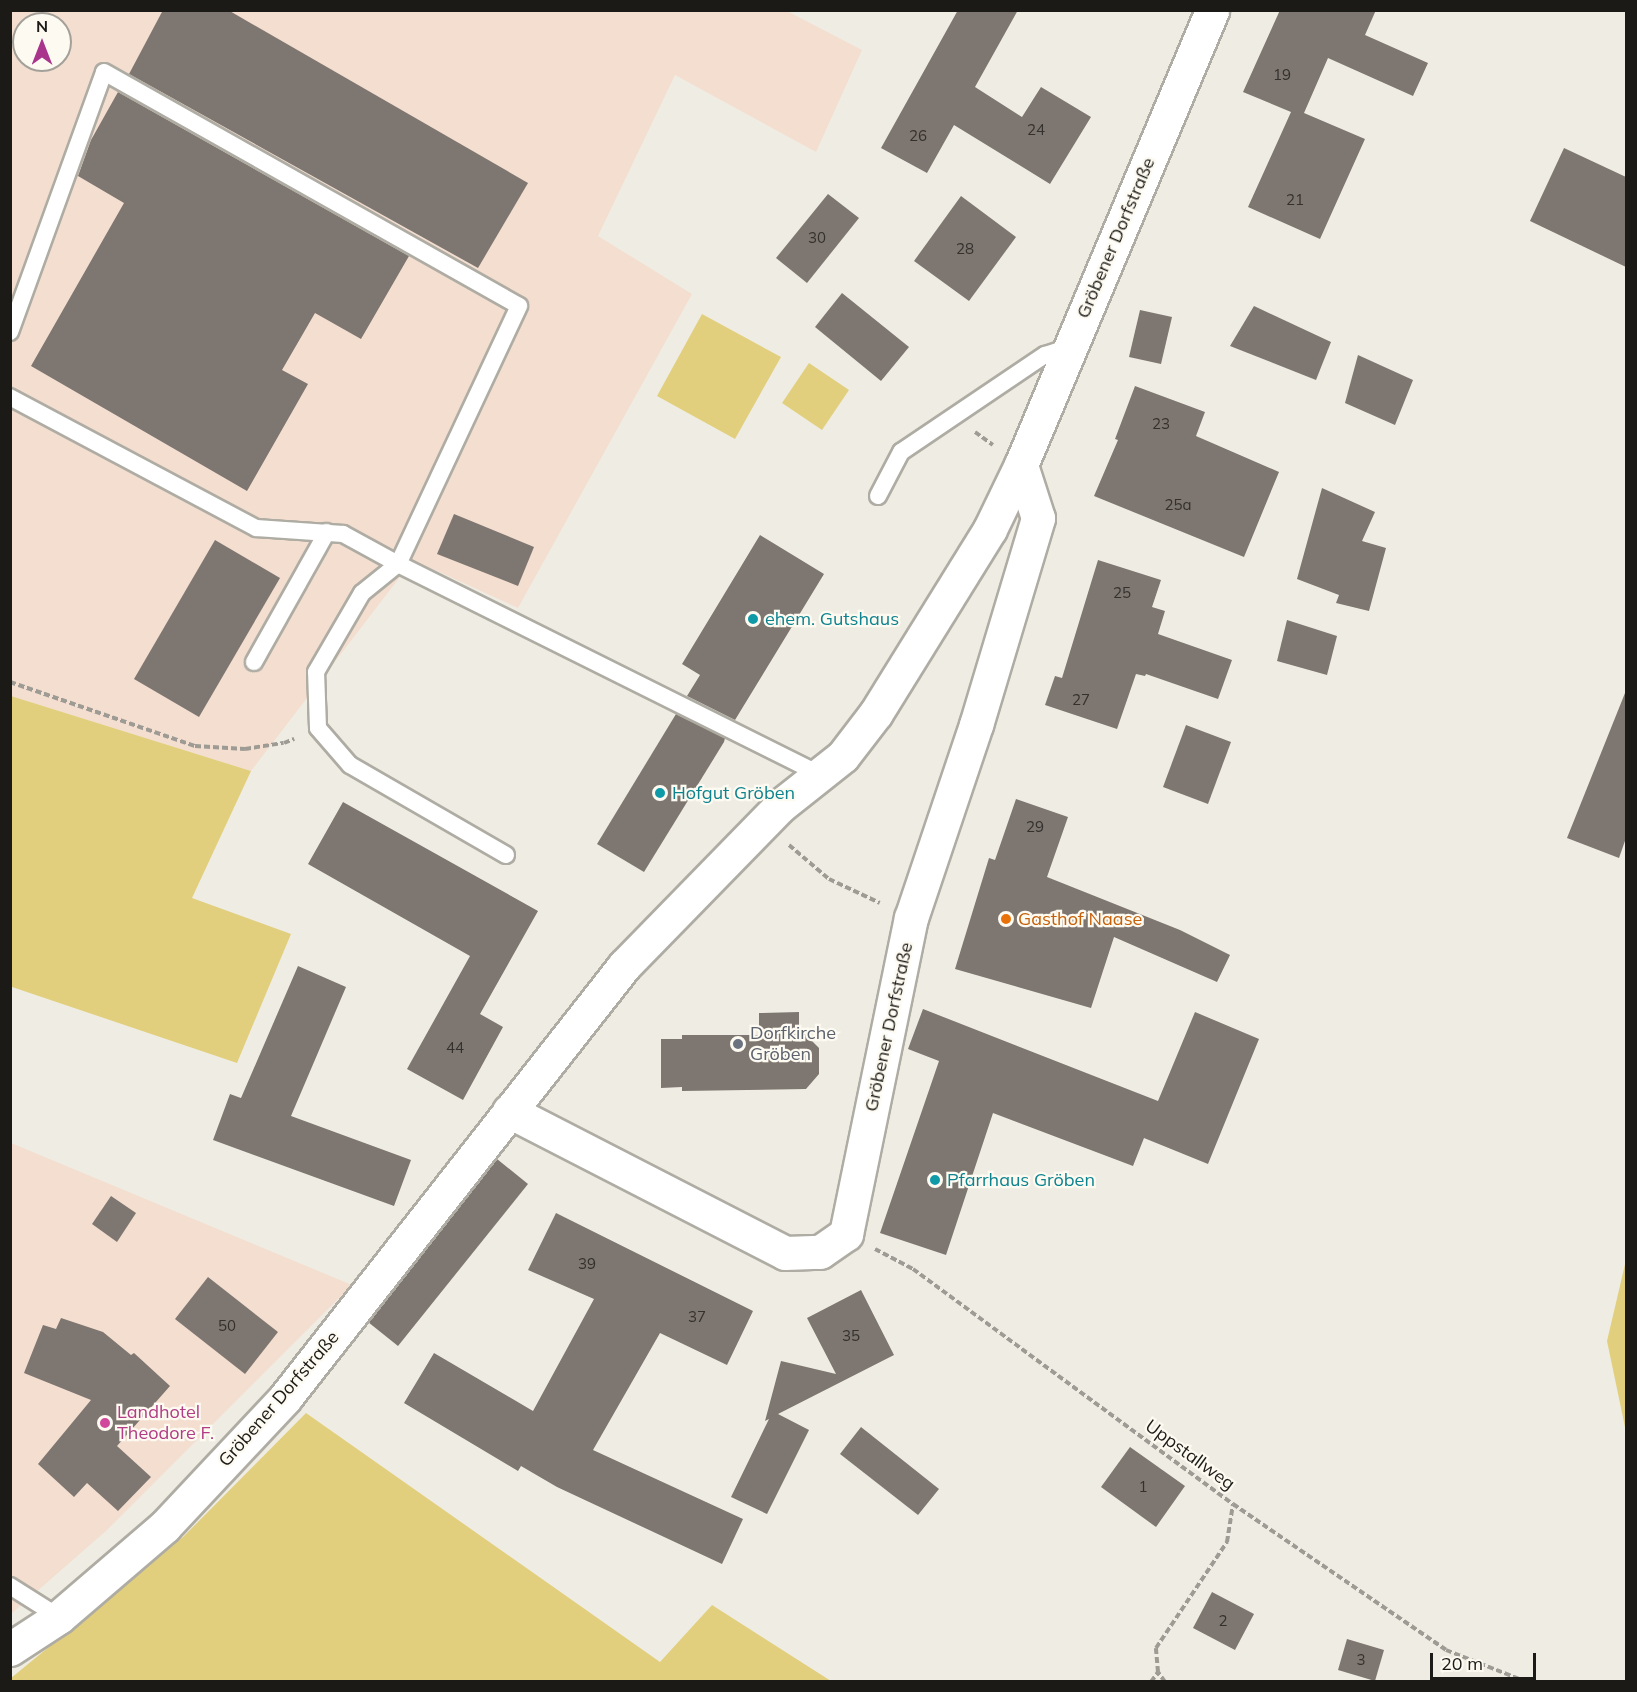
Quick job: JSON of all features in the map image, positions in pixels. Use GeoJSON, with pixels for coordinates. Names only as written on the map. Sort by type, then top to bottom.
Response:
{"type":"FeatureCollection","features":[{"type":"Feature","properties":{"kind":"street","name":"Gröbener Dorfstraße"},"geometry":{"type":"LineString","coordinates":[[10,1649],[59,1617],[165,1526],[285,1398],[624,966],[780,806],[843,756],[876,713],[990,529],[1021,465],[1212,10]]}},
{"type":"Feature","properties":{"kind":"street","name":"Gröbener Dorfstraße"},"geometry":{"type":"LineString","coordinates":[[846,1234],[911,918],[976,725],[1038,518],[1021,465]]}},
{"type":"Feature","properties":{"kind":"street"},"geometry":{"type":"LineString","coordinates":[[509,1111],[785,1253],[820,1252],[846,1234]]}},
{"type":"Feature","properties":{"kind":"lane"},"geometry":{"type":"LineString","coordinates":[[10,332],[104,72],[519,306],[398,564],[362,593],[316,672],[318,728],[350,765],[506,855]]}},
{"type":"Feature","properties":{"kind":"lane"},"geometry":{"type":"LineString","coordinates":[[878,496],[901,452],[1045,355],[1070,347]]}},
{"type":"Feature","properties":{"kind":"lane"},"geometry":{"type":"LineString","coordinates":[[10,397],[256,528],[343,534],[398,564],[820,774]]}},
{"type":"Feature","properties":{"kind":"lane"},"geometry":{"type":"LineString","coordinates":[[254,662],[327,532]]}},
{"type":"Feature","properties":{"kind":"lane"},"geometry":{"type":"LineString","coordinates":[[10,1586],[59,1617]]}},
{"type":"Feature","properties":{"kind":"path"},"geometry":{"type":"LineString","coordinates":[[954,416],[1021,465]]}},
{"type":"Feature","properties":{"kind":"path"},"geometry":{"type":"LineString","coordinates":[[10,682],[195,746],[245,749],[284,744],[318,728]]}},
{"type":"Feature","properties":{"kind":"path"},"geometry":{"type":"LineString","coordinates":[[780,806],[789,845],[829,879],[911,918]]}},
{"type":"Feature","properties":{"kind":"path","name":"Uppstallweg"},"geometry":{"type":"LineString","coordinates":[[846,1234],[913,1269],[1233,1504],[1446,1650],[1527,1682]]}},
{"type":"Feature","properties":{"kind":"path"},"geometry":{"type":"LineString","coordinates":[[1165,1682],[1158,1672],[1156,1648],[1227,1542],[1233,1504]]}},
{"type":"Feature","properties":{"kind":"path"},"geometry":{"type":"LineString","coordinates":[[1151,1682],[1158,1672]]}},
{"type":"Feature","properties":{"kind":"shaded area"},"geometry":{"type":"Polygon","coordinates":[[[785,10],[862,50],[816,152],[675,75],[598,236],[692,294],[518,608],[413,560],[251,771],[11,696],[10,11],[785,10]]]}},
{"type":"Feature","properties":{"kind":"shaded area"},"geometry":{"type":"Polygon","coordinates":[[[702,314],[781,357],[735,439],[657,396],[702,314]]]}},
{"type":"Feature","properties":{"kind":"shaded area"},"geometry":{"type":"Polygon","coordinates":[[[809,363],[849,390],[822,430],[782,403],[809,363]]]}},
{"type":"Feature","properties":{"kind":"shaded area"},"geometry":{"type":"Polygon","coordinates":[[[11,696],[251,771],[192,898],[291,934],[237,1063],[12,987],[11,989],[11,696]]]}},
{"type":"Feature","properties":{"kind":"shaded area"},"geometry":{"type":"Polygon","coordinates":[[[11,1143],[352,1285],[106,1531],[11,1614],[11,1143]]]}},
{"type":"Feature","properties":{"kind":"shaded area"},"geometry":{"type":"Polygon","coordinates":[[[1626,1260],[1626,1432],[1607,1341],[1626,1260]]]}},
{"type":"Feature","properties":{"kind":"shaded area"},"geometry":{"type":"Polygon","coordinates":[[[306,1413],[660,1662],[712,1605],[831,1681],[11,1681],[11,1678],[183,1537],[306,1413]]]}},
{"type":"Feature","properties":{"kind":"building"},"geometry":{"type":"Polygon","coordinates":[[[163,10],[228,10],[528,183],[478,268],[129,74],[163,10]]]}},
{"type":"Feature","properties":{"kind":"building"},"geometry":{"type":"Polygon","coordinates":[[[958,10],[1018,10],[975,87],[1022,117],[1041,87],[1091,117],[1050,184],[954,125],[927,173],[881,148],[958,10]]]}},
{"type":"Feature","properties":{"kind":"building"},"geometry":{"type":"Polygon","coordinates":[[[1280,10],[1376,10],[1365,35],[1428,63],[1413,96],[1328,58],[1304,113],[1365,139],[1320,239],[1248,207],[1291,112],[1243,92],[1280,10]]]}},
{"type":"Feature","properties":{"kind":"building"},"geometry":{"type":"Polygon","coordinates":[[[118,92],[409,256],[361,339],[315,313],[282,370],[308,384],[247,491],[31,366],[124,203],[78,176],[91,140],[118,92]]]}},
{"type":"Feature","properties":{"kind":"building"},"geometry":{"type":"Polygon","coordinates":[[[1564,148],[1626,177],[1626,267],[1530,221],[1564,148]]]}},
{"type":"Feature","properties":{"kind":"building"},"geometry":{"type":"Polygon","coordinates":[[[828,194],[859,218],[807,283],[776,258],[828,194]]]}},
{"type":"Feature","properties":{"kind":"building"},"geometry":{"type":"Polygon","coordinates":[[[961,196],[1016,237],[969,301],[914,261],[961,196]]]}},
{"type":"Feature","properties":{"kind":"building"},"geometry":{"type":"Polygon","coordinates":[[[842,293],[909,347],[881,381],[815,327],[842,293]]]}},
{"type":"Feature","properties":{"kind":"building"},"geometry":{"type":"Polygon","coordinates":[[[1254,306],[1331,342],[1316,380],[1230,346],[1254,306]]]}},
{"type":"Feature","properties":{"kind":"building"},"geometry":{"type":"Polygon","coordinates":[[[1140,310],[1172,317],[1161,364],[1129,357],[1140,310]]]}},
{"type":"Feature","properties":{"kind":"building"},"geometry":{"type":"Polygon","coordinates":[[[1358,355],[1413,380],[1395,425],[1345,403],[1358,355]]]}},
{"type":"Feature","properties":{"kind":"building"},"geometry":{"type":"Polygon","coordinates":[[[1135,386],[1205,412],[1196,436],[1279,472],[1244,557],[1094,496],[1118,440],[1115,439],[1135,386]]]}},
{"type":"Feature","properties":{"kind":"building"},"geometry":{"type":"Polygon","coordinates":[[[1322,488],[1375,512],[1362,541],[1386,548],[1369,611],[1336,603],[1339,595],[1297,579],[1322,488]]]}},
{"type":"Feature","properties":{"kind":"building"},"geometry":{"type":"Polygon","coordinates":[[[454,514],[534,547],[518,586],[437,554],[454,514]]]}},
{"type":"Feature","properties":{"kind":"building","name":"ehem. Gutshaus"},"geometry":{"type":"Polygon","coordinates":[[[760,535],[824,574],[735,720],[687,696],[700,675],[682,664],[760,535]]]}},
{"type":"Feature","properties":{"kind":"building"},"geometry":{"type":"Polygon","coordinates":[[[215,540],[280,578],[199,717],[134,679],[215,540]]]}},
{"type":"Feature","properties":{"kind":"building"},"geometry":{"type":"Polygon","coordinates":[[[1098,560],[1161,580],[1152,607],[1165,611],[1158,634],[1232,660],[1218,699],[1146,674],[1145,676],[1136,674],[1117,729],[1045,705],[1055,676],[1062,678],[1098,560]]]}},
{"type":"Feature","properties":{"kind":"building"},"geometry":{"type":"Polygon","coordinates":[[[1287,620],[1337,636],[1327,675],[1277,661],[1287,620]]]}},
{"type":"Feature","properties":{"kind":"building"},"geometry":{"type":"Polygon","coordinates":[[[1625,693],[1626,838],[1619,858],[1567,838],[1625,693]]]}},
{"type":"Feature","properties":{"kind":"building","name":"Hofgut Gröben"},"geometry":{"type":"Polygon","coordinates":[[[676,714],[725,738],[644,872],[597,844],[676,714]]]}},
{"type":"Feature","properties":{"kind":"building"},"geometry":{"type":"Polygon","coordinates":[[[1186,725],[1231,742],[1208,804],[1163,787],[1186,725]]]}},
{"type":"Feature","properties":{"kind":"building"},"geometry":{"type":"Polygon","coordinates":[[[1016,799],[1068,817],[1047,877],[1180,930],[1230,955],[1217,982],[1114,937],[1091,1008],[955,969],[989,858],[995,860],[1016,799]]]}},
{"type":"Feature","properties":{"kind":"building"},"geometry":{"type":"Polygon","coordinates":[[[343,802],[538,911],[480,1014],[503,1027],[463,1100],[407,1069],[470,956],[308,864],[343,802]]]}},
{"type":"Feature","properties":{"kind":"building"},"geometry":{"type":"Polygon","coordinates":[[[298,966],[346,987],[291,1116],[411,1160],[394,1206],[213,1140],[230,1094],[241,1098],[298,966]]]}},
{"type":"Feature","properties":{"kind":"building"},"geometry":{"type":"Polygon","coordinates":[[[923,1009],[1158,1101],[1195,1012],[1259,1039],[1208,1164],[1144,1138],[1133,1166],[993,1113],[946,1255],[880,1233],[939,1061],[908,1049],[923,1009]]]}},
{"type":"Feature","properties":{"kind":"building","name":"Dorfkirche Gröben"},"geometry":{"type":"Polygon","coordinates":[[[799,1012],[799,1028],[819,1048],[819,1074],[806,1089],[682,1091],[682,1087],[661,1088],[661,1039],[682,1039],[682,1035],[759,1035],[759,1013],[799,1012]]]}},
{"type":"Feature","properties":{"kind":"building"},"geometry":{"type":"Polygon","coordinates":[[[497,1159],[528,1184],[398,1346],[368,1322],[497,1159]]]}},
{"type":"Feature","properties":{"kind":"building"},"geometry":{"type":"Polygon","coordinates":[[[111,1196],[136,1213],[117,1242],[92,1224],[111,1196]]]}},
{"type":"Feature","properties":{"kind":"building"},"geometry":{"type":"Polygon","coordinates":[[[556,1213],[753,1311],[727,1365],[660,1333],[593,1450],[743,1519],[722,1564],[557,1487],[521,1466],[518,1471],[404,1403],[434,1353],[533,1411],[594,1299],[528,1270],[556,1213]]]}},
{"type":"Feature","properties":{"kind":"building"},"geometry":{"type":"Polygon","coordinates":[[[208,1277],[278,1332],[245,1374],[175,1319],[208,1277]]]}},
{"type":"Feature","properties":{"kind":"building"},"geometry":{"type":"Polygon","coordinates":[[[861,1290],[894,1355],[778,1414],[809,1430],[767,1514],[731,1497],[769,1419],[765,1421],[781,1361],[836,1374],[807,1318],[861,1290]]]}},
{"type":"Feature","properties":{"kind":"building","name":"Landhotel Theodore F."},"geometry":{"type":"Polygon","coordinates":[[[61,1318],[103,1332],[131,1355],[134,1353],[170,1386],[117,1446],[151,1477],[118,1511],[87,1483],[74,1497],[38,1464],[91,1400],[24,1373],[43,1325],[56,1329],[61,1318]]]}},
{"type":"Feature","properties":{"kind":"building"},"geometry":{"type":"Polygon","coordinates":[[[861,1427],[939,1489],[918,1515],[840,1454],[861,1427]]]}},
{"type":"Feature","properties":{"kind":"building"},"geometry":{"type":"Polygon","coordinates":[[[1130,1447],[1185,1486],[1156,1527],[1101,1487],[1130,1447]]]}},
{"type":"Feature","properties":{"kind":"building"},"geometry":{"type":"Polygon","coordinates":[[[1212,1592],[1254,1614],[1235,1650],[1193,1628],[1212,1592]]]}},
{"type":"Feature","properties":{"kind":"building"},"geometry":{"type":"Polygon","coordinates":[[[1347,1639],[1384,1650],[1375,1681],[1338,1670],[1347,1639]]]}},
{"type":"Feature","properties":{"kind":"place","name":"ehem. Gutshaus"},"geometry":{"type":"Point","coordinates":[753,619]}},
{"type":"Feature","properties":{"kind":"place","name":"Hofgut Gröben"},"geometry":{"type":"Point","coordinates":[660,793]}},
{"type":"Feature","properties":{"kind":"place","name":"Gasthof Naase"},"geometry":{"type":"Point","coordinates":[1006,919]}},
{"type":"Feature","properties":{"kind":"place","name":"Dorfkirche Gröben"},"geometry":{"type":"Point","coordinates":[738,1044]}},
{"type":"Feature","properties":{"kind":"place","name":"Pfarrhaus Gröben"},"geometry":{"type":"Point","coordinates":[935,1180]}},
{"type":"Feature","properties":{"kind":"place","name":"Landhotel Theodore F."},"geometry":{"type":"Point","coordinates":[105,1423]}}]}
